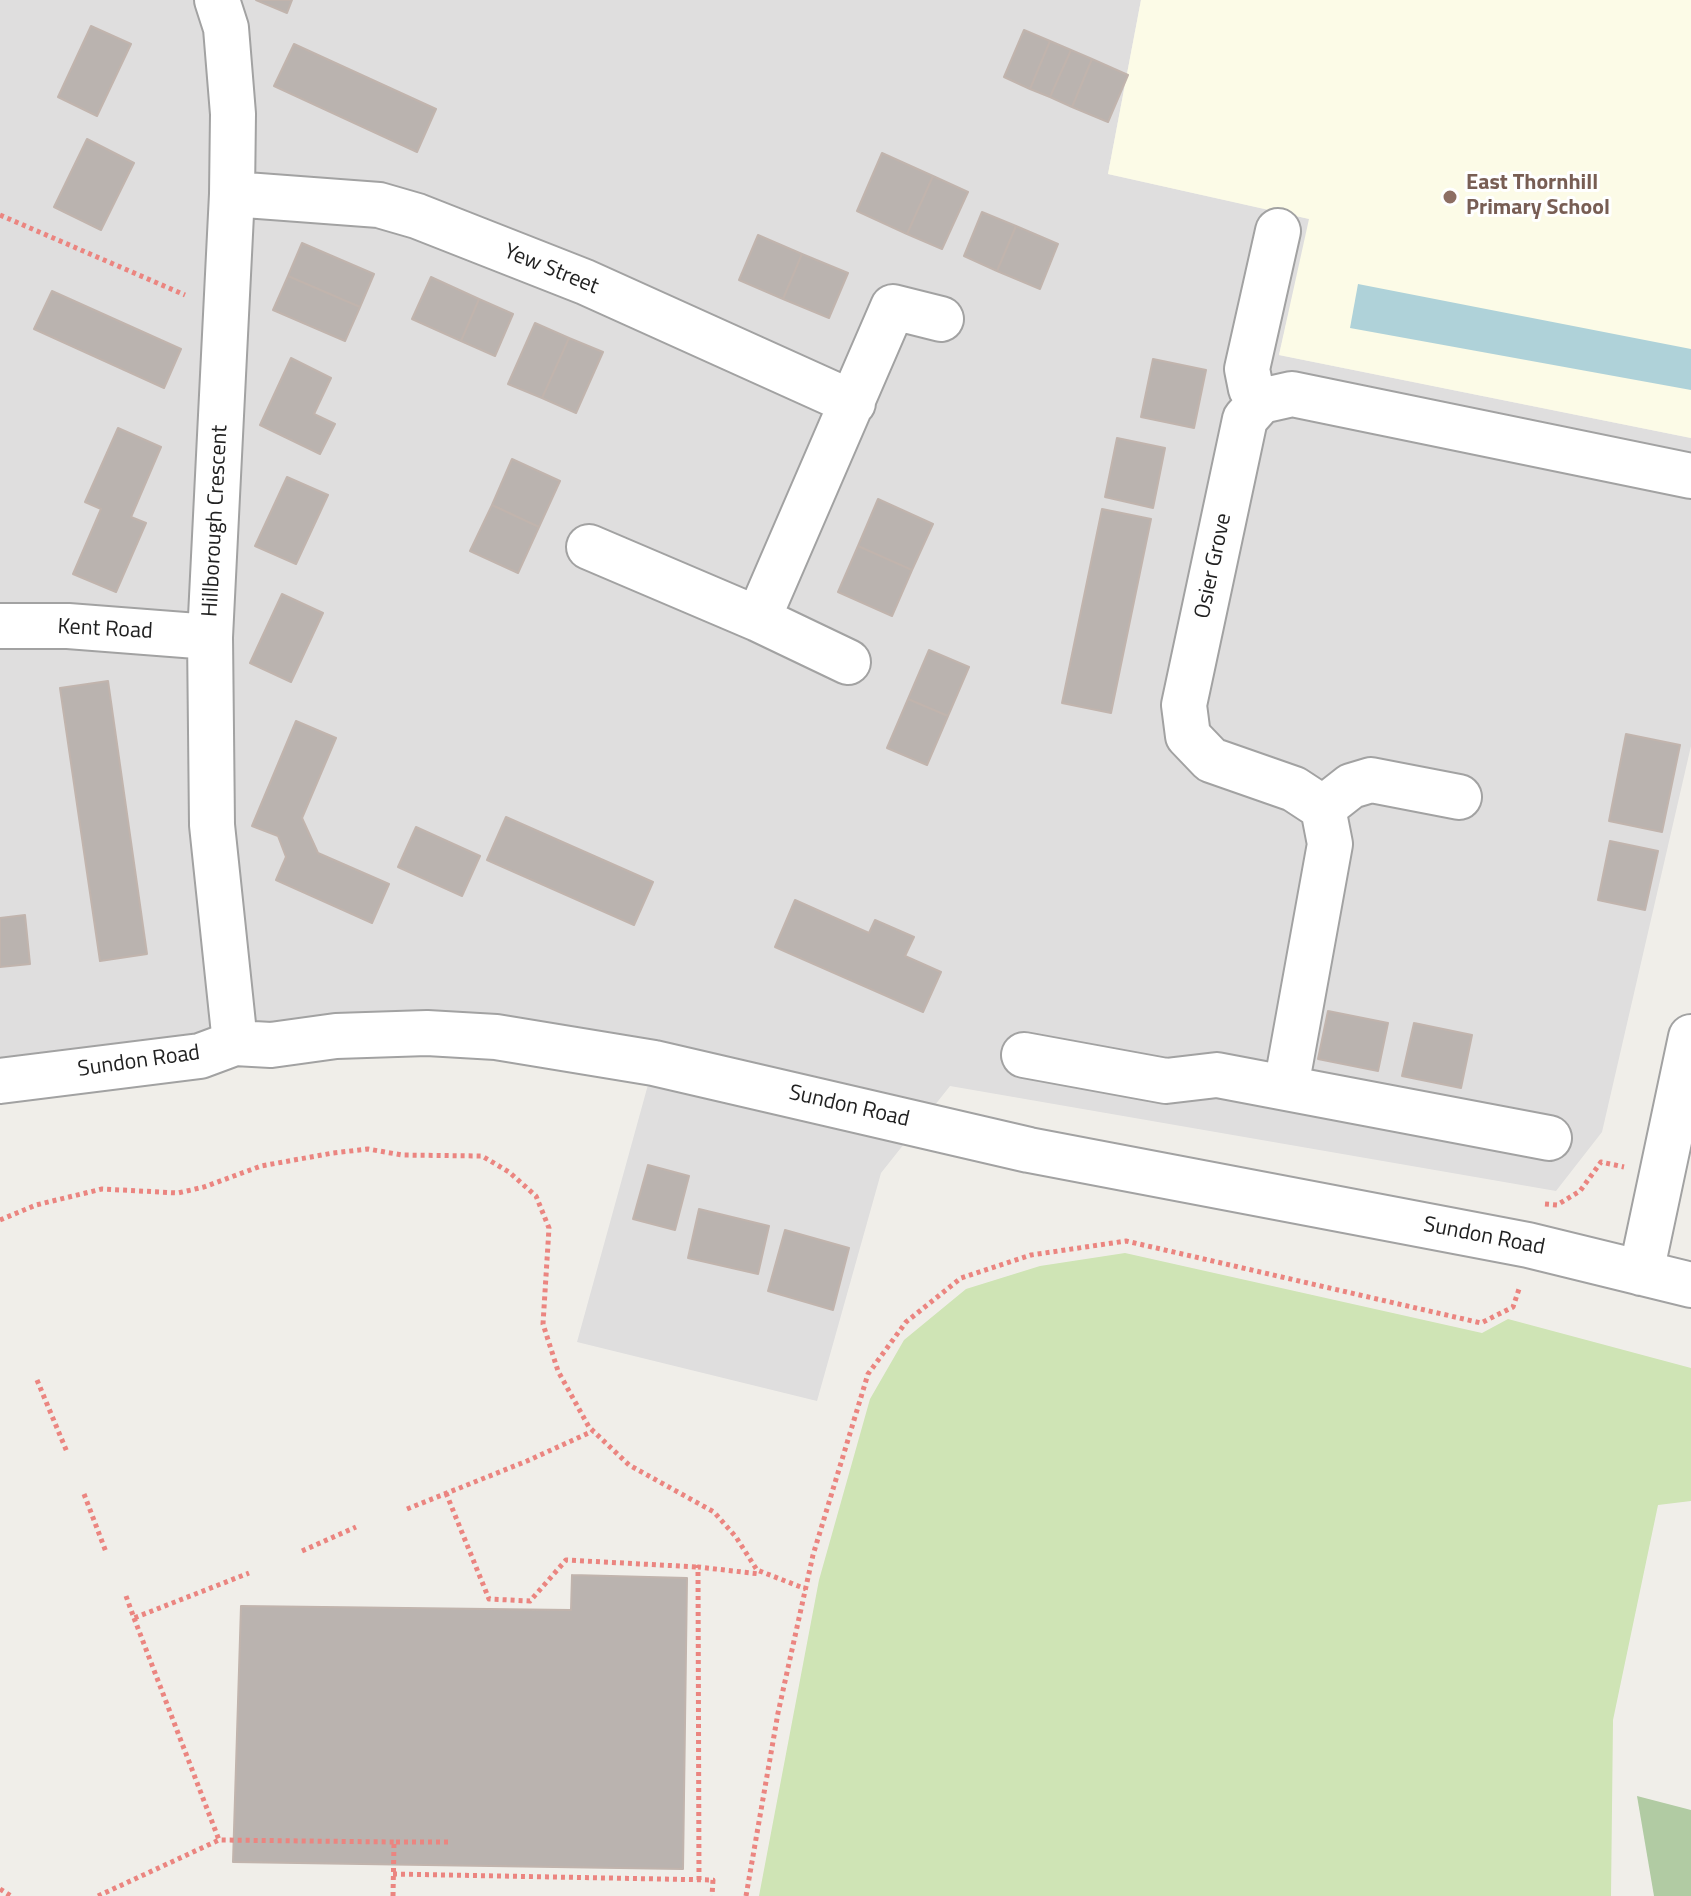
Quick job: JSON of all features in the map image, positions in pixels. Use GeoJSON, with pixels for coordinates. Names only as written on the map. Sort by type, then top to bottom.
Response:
{"type":"FeatureCollection","features":[{"type":"Feature","properties":{"kind":"street","name":"Hillborough Crescent"},"geometry":{"type":"LineString","coordinates":[[217,0],[226,28],[233,114],[232,194],[210,637],[212,825],[235,1043]]}},
{"type":"Feature","properties":{"kind":"street","name":"Yew Street"},"geometry":{"type":"LineString","coordinates":[[232,194],[379,205],[417,216],[585,282],[853,403]]}},
{"type":"Feature","properties":{"kind":"street"},"geometry":{"type":"LineString","coordinates":[[1278,231],[1247,369],[1251,389],[1261,401],[1292,394],[1691,476]]}},
{"type":"Feature","properties":{"kind":"street"},"geometry":{"type":"LineString","coordinates":[[758,619],[893,307],[941,319]]}},
{"type":"Feature","properties":{"kind":"street","name":"Osier Grove"},"geometry":{"type":"LineString","coordinates":[[1261,401],[1245,419],[1184,705],[1188,736],[1211,760],[1294,789],[1323,808]]}},
{"type":"Feature","properties":{"kind":"street"},"geometry":{"type":"LineString","coordinates":[[589,547],[758,619],[848,662]]}},
{"type":"Feature","properties":{"kind":"street","name":"Kent Road"},"geometry":{"type":"LineString","coordinates":[[0,626],[68,626],[210,637]]}},
{"type":"Feature","properties":{"kind":"street"},"geometry":{"type":"LineString","coordinates":[[1286,1087],[1330,844],[1323,808],[1351,786],[1371,780],[1459,797]]}},
{"type":"Feature","properties":{"kind":"street","name":"Sundon Road"},"geometry":{"type":"LineString","coordinates":[[0,1081],[200,1056],[235,1043],[271,1045],[336,1036],[427,1033],[496,1037],[741,1081],[1029,1150],[1528,1245],[1691,1285]]}},
{"type":"Feature","properties":{"kind":"street"},"geometry":{"type":"LineString","coordinates":[[1641,1273],[1691,1037]]}},
{"type":"Feature","properties":{"kind":"street"},"geometry":{"type":"LineString","coordinates":[[1024,1055],[1166,1081],[1217,1075],[1549,1138]]}},
{"type":"Feature","properties":{"kind":"path"},"geometry":{"type":"LineString","coordinates":[[0,215],[226,313]]}},
{"type":"Feature","properties":{"kind":"path"},"geometry":{"type":"LineString","coordinates":[[0,1220],[36,1205],[102,1189],[178,1193],[261,1166],[333,1153],[368,1149],[402,1155],[482,1156],[509,1172],[536,1196],[549,1228],[543,1324],[558,1371],[593,1431],[629,1465],[714,1512],[736,1537],[757,1570],[806,1589]]}},
{"type":"Feature","properties":{"kind":"path"},"geometry":{"type":"LineString","coordinates":[[1536,1203],[1557,1205],[1580,1191],[1601,1162]]}},
{"type":"Feature","properties":{"kind":"path"},"geometry":{"type":"LineString","coordinates":[[746,1896],[778,1713],[813,1555],[868,1374],[906,1322],[961,1278],[1031,1255],[1126,1241],[1481,1323],[1513,1307],[1520,1286]]}},
{"type":"Feature","properties":{"kind":"path"},"geometry":{"type":"LineString","coordinates":[[37,1380],[67,1452]]}},
{"type":"Feature","properties":{"kind":"path"},"geometry":{"type":"LineString","coordinates":[[407,1509],[593,1431]]}},
{"type":"Feature","properties":{"kind":"path"},"geometry":{"type":"LineString","coordinates":[[446,1493],[489,1599],[530,1601],[566,1560],[698,1567],[770,1576]]}},
{"type":"Feature","properties":{"kind":"path"},"geometry":{"type":"LineString","coordinates":[[84,1494],[106,1552]]}},
{"type":"Feature","properties":{"kind":"path"},"geometry":{"type":"LineString","coordinates":[[302,1551],[356,1527]]}},
{"type":"Feature","properties":{"kind":"path"},"geometry":{"type":"LineString","coordinates":[[698,1567],[699,1880]]}},
{"type":"Feature","properties":{"kind":"path"},"geometry":{"type":"LineString","coordinates":[[134,1618],[249,1573]]}},
{"type":"Feature","properties":{"kind":"path"},"geometry":{"type":"LineString","coordinates":[[126,1596],[219,1840]]}},
{"type":"Feature","properties":{"kind":"path"},"geometry":{"type":"LineString","coordinates":[[98,1896],[219,1840],[450,1842]]}},
{"type":"Feature","properties":{"kind":"path"},"geometry":{"type":"LineString","coordinates":[[393,1896],[394,1842]]}},
{"type":"Feature","properties":{"kind":"path"},"geometry":{"type":"LineString","coordinates":[[393,1874],[713,1880],[712,1896]]}},
{"type":"Feature","properties":{"kind":"path"},"geometry":{"type":"LineString","coordinates":[[0,1889],[11,1896]]}},
{"type":"Feature","properties":{"kind":"shaded area"},"geometry":{"type":"Polygon","coordinates":[[[0,0],[1141,0],[1108,174],[1310,219],[1279,355],[1691,438],[1691,746],[1602,1132],[1556,1191],[950,1086],[881,1173],[817,1401],[577,1342],[654,1063],[496,1037],[0,1081],[0,0]]]}},
{"type":"Feature","properties":{"kind":"shaded area","name":"East Thornhill Primary School"},"geometry":{"type":"Polygon","coordinates":[[[1141,0],[1691,0],[1691,438],[1279,355],[1309,219],[1108,174],[1141,0]]]}},
{"type":"Feature","properties":{"kind":"green space"},"geometry":{"type":"Polygon","coordinates":[[[1125,1253],[1482,1333],[1508,1319],[1691,1368],[1691,1501],[1658,1505],[1613,1720],[1611,1896],[759,1896],[819,1580],[870,1399],[904,1340],[966,1289],[1040,1266],[1125,1253]]]}},
{"type":"Feature","properties":{"kind":"green space"},"geometry":{"type":"Polygon","coordinates":[[[1637,1796],[1691,1810],[1691,1896],[1654,1896],[1637,1796]]]}},
{"type":"Feature","properties":{"kind":"water"},"geometry":{"type":"Polygon","coordinates":[[[1358,284],[1691,349],[1691,390],[1350,328],[1358,284]]]}},
{"type":"Feature","properties":{"kind":"building"},"geometry":{"type":"Polygon","coordinates":[[[256,0],[292,0],[287,13],[256,0]]]}},
{"type":"Feature","properties":{"kind":"building"},"geometry":{"type":"Polygon","coordinates":[[[91,26],[131,44],[97,116],[58,97],[91,26]]]}},
{"type":"Feature","properties":{"kind":"building"},"geometry":{"type":"Polygon","coordinates":[[[1024,30],[1050,41],[1030,89],[1004,77],[1024,30]]]}},
{"type":"Feature","properties":{"kind":"building"},"geometry":{"type":"Polygon","coordinates":[[[1050,41],[1071,50],[1050,97],[1030,89],[1050,41]]]}},
{"type":"Feature","properties":{"kind":"building"},"geometry":{"type":"Polygon","coordinates":[[[294,44],[436,109],[417,152],[274,86],[294,44]]]}},
{"type":"Feature","properties":{"kind":"building"},"geometry":{"type":"Polygon","coordinates":[[[1071,50],[1092,59],[1072,107],[1050,97],[1071,50]]]}},
{"type":"Feature","properties":{"kind":"building"},"geometry":{"type":"Polygon","coordinates":[[[1092,59],[1128,75],[1108,122],[1072,107],[1092,59]]]}},
{"type":"Feature","properties":{"kind":"building"},"geometry":{"type":"Polygon","coordinates":[[[87,139],[134,163],[101,230],[54,207],[87,139]]]}},
{"type":"Feature","properties":{"kind":"building"},"geometry":{"type":"Polygon","coordinates":[[[882,153],[933,176],[907,234],[857,211],[882,153]]]}},
{"type":"Feature","properties":{"kind":"building"},"geometry":{"type":"Polygon","coordinates":[[[933,176],[968,192],[942,249],[907,234],[933,176]]]}},
{"type":"Feature","properties":{"kind":"building"},"geometry":{"type":"Polygon","coordinates":[[[982,212],[1016,226],[997,271],[964,256],[982,212]]]}},
{"type":"Feature","properties":{"kind":"building"},"geometry":{"type":"Polygon","coordinates":[[[1016,226],[1058,244],[1040,289],[997,271],[1016,226]]]}},
{"type":"Feature","properties":{"kind":"building"},"geometry":{"type":"Polygon","coordinates":[[[758,235],[802,254],[783,299],[739,280],[758,235]]]}},
{"type":"Feature","properties":{"kind":"building"},"geometry":{"type":"Polygon","coordinates":[[[302,243],[374,274],[360,307],[288,276],[302,243]]]}},
{"type":"Feature","properties":{"kind":"building"},"geometry":{"type":"Polygon","coordinates":[[[802,254],[848,273],[829,318],[783,299],[802,254]]]}},
{"type":"Feature","properties":{"kind":"building"},"geometry":{"type":"Polygon","coordinates":[[[288,276],[360,307],[345,341],[273,310],[288,276]]]}},
{"type":"Feature","properties":{"kind":"building"},"geometry":{"type":"Polygon","coordinates":[[[431,277],[479,299],[461,341],[412,319],[431,277]]]}},
{"type":"Feature","properties":{"kind":"building"},"geometry":{"type":"Polygon","coordinates":[[[52,291],[181,349],[164,388],[34,329],[52,291]]]}},
{"type":"Feature","properties":{"kind":"building"},"geometry":{"type":"Polygon","coordinates":[[[479,299],[513,314],[495,356],[461,341],[479,299]]]}},
{"type":"Feature","properties":{"kind":"building"},"geometry":{"type":"Polygon","coordinates":[[[535,323],[569,338],[542,398],[508,384],[535,323]]]}},
{"type":"Feature","properties":{"kind":"building"},"geometry":{"type":"Polygon","coordinates":[[[569,338],[603,352],[576,413],[542,398],[569,338]]]}},
{"type":"Feature","properties":{"kind":"building"},"geometry":{"type":"Polygon","coordinates":[[[291,358],[331,378],[314,414],[335,424],[320,454],[260,425],[291,358]]]}},
{"type":"Feature","properties":{"kind":"building"},"geometry":{"type":"Polygon","coordinates":[[[1153,359],[1206,370],[1194,428],[1141,417],[1153,359]]]}},
{"type":"Feature","properties":{"kind":"building"},"geometry":{"type":"Polygon","coordinates":[[[118,428],[161,447],[131,517],[146,523],[116,592],[73,574],[101,509],[85,502],[118,428]]]}},
{"type":"Feature","properties":{"kind":"building"},"geometry":{"type":"Polygon","coordinates":[[[1117,438],[1165,448],[1153,508],[1105,497],[1117,438]]]}},
{"type":"Feature","properties":{"kind":"building"},"geometry":{"type":"Polygon","coordinates":[[[512,459],[560,481],[539,527],[492,505],[512,459]]]}},
{"type":"Feature","properties":{"kind":"building"},"geometry":{"type":"Polygon","coordinates":[[[287,477],[328,495],[296,564],[255,546],[287,477]]]}},
{"type":"Feature","properties":{"kind":"building"},"geometry":{"type":"Polygon","coordinates":[[[878,499],[933,524],[912,570],[858,546],[878,499]]]}},
{"type":"Feature","properties":{"kind":"building"},"geometry":{"type":"Polygon","coordinates":[[[492,505],[539,527],[518,573],[470,551],[492,505]]]}},
{"type":"Feature","properties":{"kind":"building"},"geometry":{"type":"Polygon","coordinates":[[[1102,509],[1151,519],[1111,713],[1062,703],[1102,509]]]}},
{"type":"Feature","properties":{"kind":"building"},"geometry":{"type":"Polygon","coordinates":[[[858,546],[912,570],[892,616],[838,592],[858,546]]]}},
{"type":"Feature","properties":{"kind":"building"},"geometry":{"type":"Polygon","coordinates":[[[282,594],[323,613],[291,682],[250,663],[282,594]]]}},
{"type":"Feature","properties":{"kind":"building"},"geometry":{"type":"Polygon","coordinates":[[[929,650],[969,667],[948,716],[908,699],[929,650]]]}},
{"type":"Feature","properties":{"kind":"building"},"geometry":{"type":"Polygon","coordinates":[[[108,681],[147,954],[100,961],[60,688],[108,681]]]}},
{"type":"Feature","properties":{"kind":"building"},"geometry":{"type":"Polygon","coordinates":[[[908,699],[948,716],[927,765],[887,748],[908,699]]]}},
{"type":"Feature","properties":{"kind":"building"},"geometry":{"type":"Polygon","coordinates":[[[296,721],[336,738],[302,818],[318,853],[389,884],[372,923],[276,880],[286,857],[278,836],[252,826],[296,721]]]}},
{"type":"Feature","properties":{"kind":"building"},"geometry":{"type":"Polygon","coordinates":[[[1626,734],[1680,745],[1662,832],[1609,821],[1626,734]]]}},
{"type":"Feature","properties":{"kind":"building"},"geometry":{"type":"Polygon","coordinates":[[[506,817],[653,882],[634,925],[487,860],[506,817]]]}},
{"type":"Feature","properties":{"kind":"building"},"geometry":{"type":"Polygon","coordinates":[[[416,827],[480,856],[462,896],[398,867],[416,827]]]}},
{"type":"Feature","properties":{"kind":"building"},"geometry":{"type":"Polygon","coordinates":[[[1610,841],[1658,851],[1645,910],[1598,900],[1610,841]]]}},
{"type":"Feature","properties":{"kind":"building"},"geometry":{"type":"Polygon","coordinates":[[[795,900],[869,933],[875,920],[914,937],[905,956],[941,972],[923,1012],[775,947],[795,900]]]}},
{"type":"Feature","properties":{"kind":"building"},"geometry":{"type":"Polygon","coordinates":[[[25,915],[30,964],[0,967],[0,918],[25,915]]]}},
{"type":"Feature","properties":{"kind":"building"},"geometry":{"type":"Polygon","coordinates":[[[1328,1011],[1388,1023],[1378,1071],[1318,1059],[1328,1011]]]}},
{"type":"Feature","properties":{"kind":"building"},"geometry":{"type":"Polygon","coordinates":[[[1414,1023],[1472,1035],[1461,1088],[1402,1076],[1414,1023]]]}},
{"type":"Feature","properties":{"kind":"building"},"geometry":{"type":"Polygon","coordinates":[[[648,1165],[689,1176],[675,1230],[633,1219],[648,1165]]]}},
{"type":"Feature","properties":{"kind":"building"},"geometry":{"type":"Polygon","coordinates":[[[699,1209],[769,1226],[758,1274],[688,1258],[699,1209]]]}},
{"type":"Feature","properties":{"kind":"building"},"geometry":{"type":"Polygon","coordinates":[[[785,1230],[849,1248],[833,1310],[768,1291],[785,1230]]]}},
{"type":"Feature","properties":{"kind":"building"},"geometry":{"type":"Polygon","coordinates":[[[572,1575],[687,1578],[683,1869],[233,1862],[241,1606],[571,1610],[572,1575]]]}},
{"type":"Feature","properties":{"kind":"place","name":"East Thornhill Primary School"},"geometry":{"type":"Point","coordinates":[1450,197]}}]}
